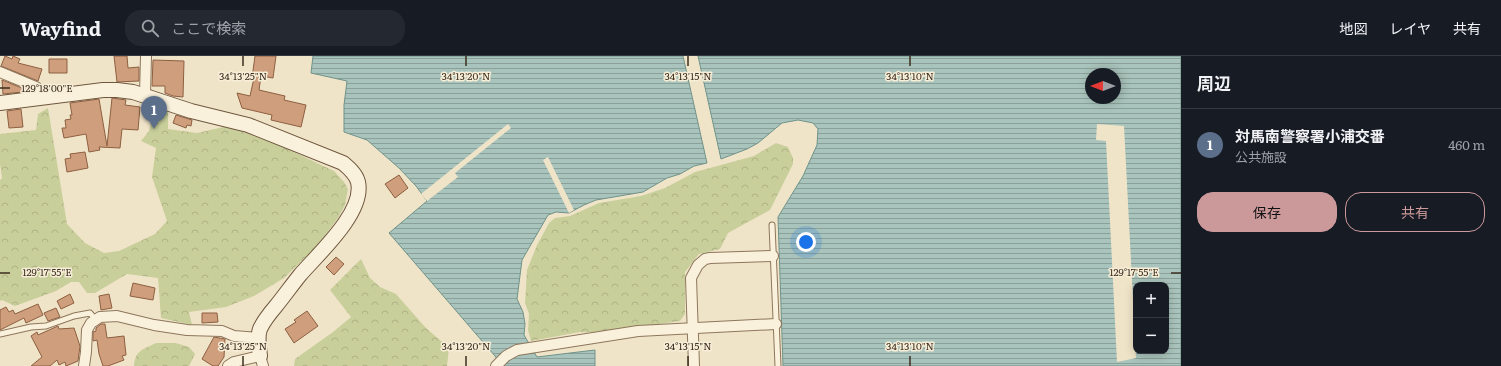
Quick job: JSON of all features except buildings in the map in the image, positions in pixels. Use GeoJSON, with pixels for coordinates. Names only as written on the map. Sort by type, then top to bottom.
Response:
{"type":"FeatureCollection","features":[{"type":"Feature","properties":{"kind":"street"},"geometry":{"type":"LineString","coordinates":[[145,95],[146,56]]}},
{"type":"Feature","properties":{"kind":"street"},"geometry":{"type":"LineString","coordinates":[[0,72],[36,87],[46,98]]}},
{"type":"Feature","properties":{"kind":"street"},"geometry":{"type":"LineString","coordinates":[[0,103],[83,92],[118,90],[145,95],[191,111],[248,125],[343,163],[352,171],[358,181],[359,189],[357,199],[348,218],[329,244],[301,274],[264,321],[258,338],[261,361],[234,362],[228,366]]}},
{"type":"Feature","properties":{"kind":"street"},"geometry":{"type":"LineString","coordinates":[[694,366],[691,278],[693,273],[705,259],[774,256]]}},
{"type":"Feature","properties":{"kind":"street"},"geometry":{"type":"LineString","coordinates":[[84,366],[87,330],[95,319],[100,317],[117,316],[154,326],[187,330],[222,331],[234,336],[258,338]]}},
{"type":"Feature","properties":{"kind":"street"},"geometry":{"type":"LineString","coordinates":[[496,365],[512,353],[534,347],[638,331],[776,324]]}},
{"type":"Feature","properties":{"kind":"lane"},"geometry":{"type":"LineString","coordinates":[[772,225],[778,366]]}},
{"type":"Feature","properties":{"kind":"lane"},"geometry":{"type":"LineString","coordinates":[[0,334],[31,327],[46,326],[74,316],[90,313],[95,319]]}},
{"type":"Feature","properties":{"kind":"green space"},"geometry":{"type":"Polygon","coordinates":[[[48,108],[67,224],[85,243],[104,253],[119,251],[155,234],[167,221],[152,177],[156,148],[141,141],[149,131],[154,109],[168,111],[168,129],[197,133],[228,126],[283,147],[334,171],[348,189],[345,205],[338,218],[317,246],[284,278],[254,296],[226,307],[189,312],[192,325],[161,318],[158,278],[127,274],[95,293],[87,293],[79,282],[71,282],[56,291],[15,306],[2,300],[0,301],[0,180],[2,178],[0,164],[0,134],[36,130],[38,114],[48,108]]]}},
{"type":"Feature","properties":{"kind":"green space"},"geometry":{"type":"Polygon","coordinates":[[[776,143],[788,147],[793,158],[793,164],[770,210],[728,233],[720,249],[699,254],[685,272],[685,314],[680,321],[597,333],[580,332],[531,341],[528,330],[529,314],[525,303],[527,270],[537,245],[549,223],[555,218],[570,216],[599,203],[641,196],[665,188],[695,172],[754,156],[776,143]]]}},
{"type":"Feature","properties":{"kind":"green space"},"geometry":{"type":"Polygon","coordinates":[[[361,259],[370,278],[380,287],[396,294],[426,328],[449,348],[447,366],[294,366],[295,359],[351,317],[330,290],[361,259]]]}},
{"type":"Feature","properties":{"kind":"green space"},"geometry":{"type":"Polygon","coordinates":[[[156,343],[176,343],[189,347],[195,354],[189,366],[134,366],[138,353],[156,343]]]}},
{"type":"Feature","properties":{"kind":"water"},"geometry":{"type":"Polygon","coordinates":[[[313,56],[683,56],[707,163],[694,166],[680,174],[667,178],[643,192],[596,200],[569,213],[556,212],[548,215],[522,260],[517,299],[523,312],[525,324],[524,335],[537,357],[595,350],[595,366],[502,366],[389,233],[427,201],[416,186],[399,168],[367,140],[344,132],[344,105],[347,81],[311,73],[313,56]]]}},
{"type":"Feature","properties":{"kind":"water"},"geometry":{"type":"Polygon","coordinates":[[[698,56],[1181,56],[1181,366],[783,366],[778,217],[803,176],[817,145],[818,129],[813,123],[798,120],[782,123],[758,143],[721,159],[698,56]]]}},
{"type":"Feature","properties":{"kind":"pier"},"geometry":{"type":"Polygon","coordinates":[[[508,124],[511,128],[455,173],[458,177],[427,201],[421,194],[508,124]]]}},
{"type":"Feature","properties":{"kind":"pier"},"geometry":{"type":"Polygon","coordinates":[[[1097,124],[1124,126],[1133,300],[1133,354],[1136,354],[1136,358],[1117,362],[1106,141],[1096,140],[1097,124]]]}},
{"type":"Feature","properties":{"kind":"pier"},"geometry":{"type":"Polygon","coordinates":[[[548,157],[574,210],[569,213],[543,160],[548,157]]]}},
{"type":"Feature","properties":{"kind":"place","name":"対馬南警察署小浦交番"},"geometry":{"type":"Point","coordinates":[154,129]}}]}
